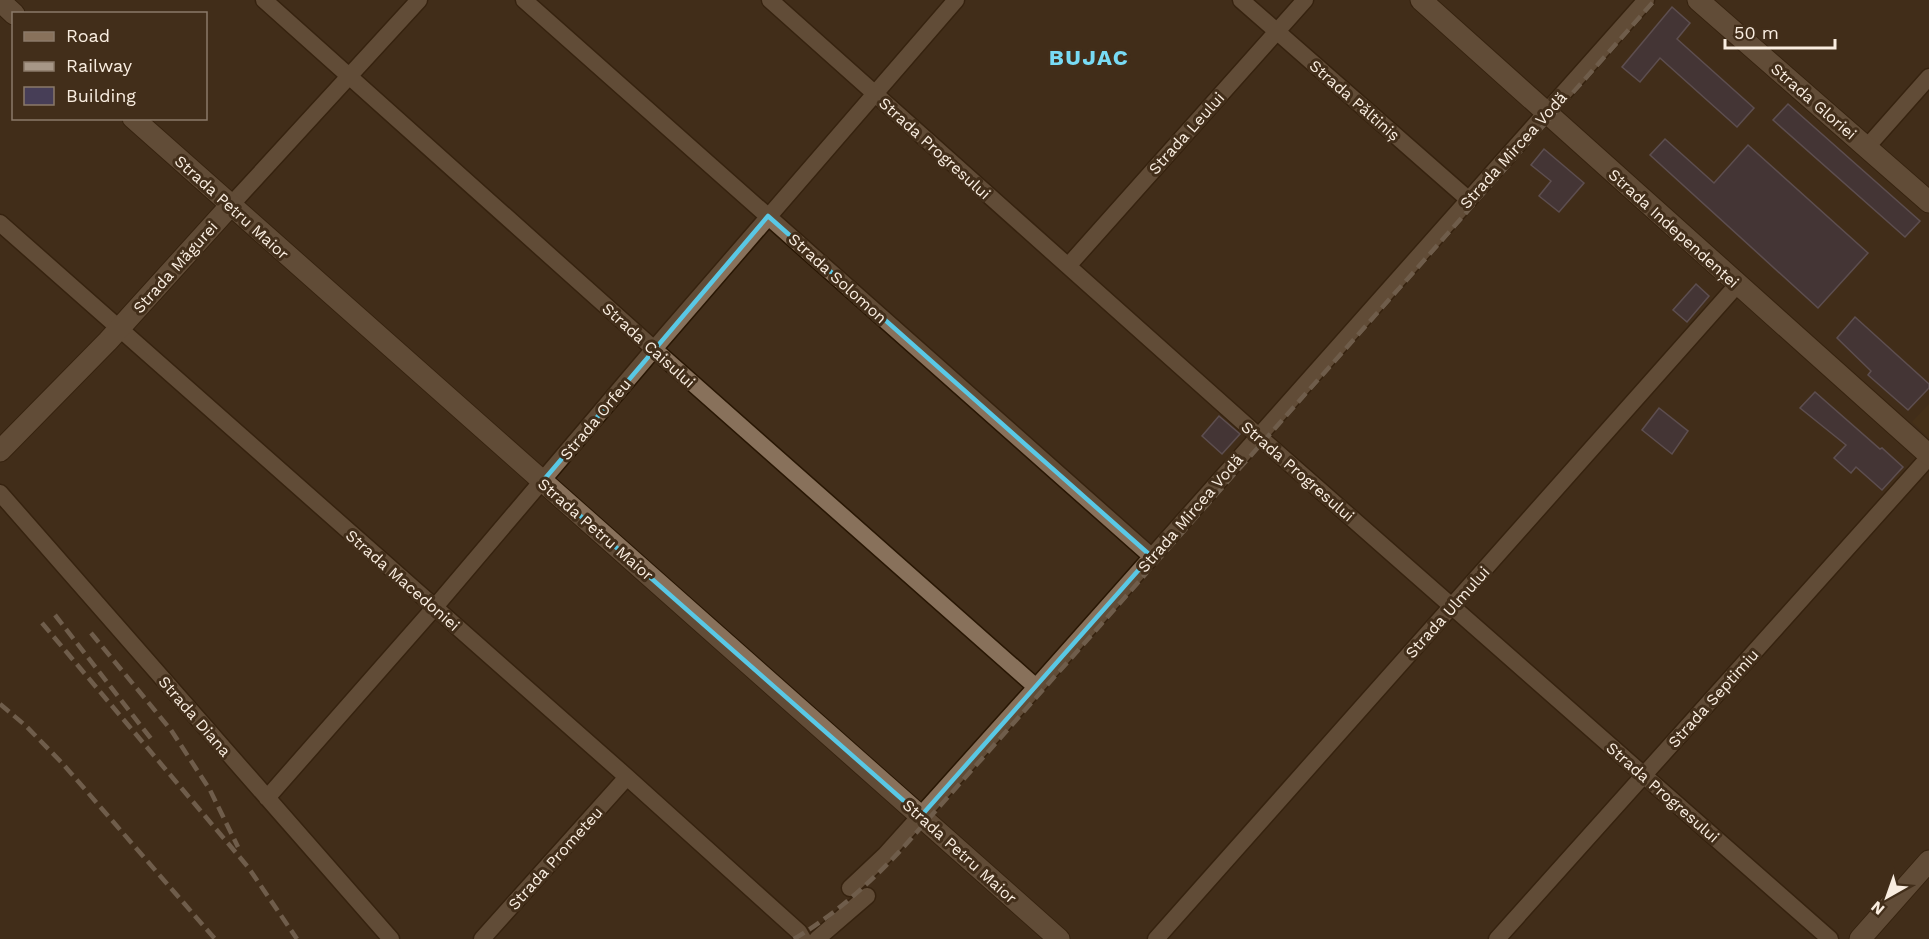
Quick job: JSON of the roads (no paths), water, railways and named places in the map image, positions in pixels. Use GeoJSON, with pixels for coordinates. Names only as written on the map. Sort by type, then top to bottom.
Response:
{"type":"FeatureCollection","features":[{"type":"Feature","properties":{"kind":"street","name":"Strada Caisului"},"geometry":{"type":"LineString","coordinates":[[264,0],[1036,687]]}},
{"type":"Feature","properties":{"kind":"street","name":"Strada Măgurei"},"geometry":{"type":"LineString","coordinates":[[0,451],[119,329],[419,0]]}},
{"type":"Feature","properties":{"kind":"street","name":"Strada Solomon"},"geometry":{"type":"LineString","coordinates":[[524,0],[1151,556]]}},
{"type":"Feature","properties":{"kind":"street","name":"Strada Progresului"},"geometry":{"type":"LineString","coordinates":[[770,0],[1258,436],[1830,939]]}},
{"type":"Feature","properties":{"kind":"street","name":"Strada Orfeu"},"geometry":{"type":"LineString","coordinates":[[267,798],[435,608],[873,93],[956,0]]}},
{"type":"Feature","properties":{"kind":"street","name":"Strada Păltiniș"},"geometry":{"type":"LineString","coordinates":[[1241,0],[1469,200]]}},
{"type":"Feature","properties":{"kind":"street","name":"Strada Leului"},"geometry":{"type":"LineString","coordinates":[[1068,266],[1305,0]]}},
{"type":"Feature","properties":{"kind":"street","name":"Strada Independenței"},"geometry":{"type":"LineString","coordinates":[[1421,0],[1929,456]]}},
{"type":"Feature","properties":{"kind":"street","name":"Strada Mircea Vodă"},"geometry":{"type":"LineString","coordinates":[[850,888],[921,816],[1646,0]]}},
{"type":"Feature","properties":{"kind":"street","name":"Strada Gloriei"},"geometry":{"type":"LineString","coordinates":[[1698,0],[1929,202]]}},
{"type":"Feature","properties":{"kind":"street"},"geometry":{"type":"LineString","coordinates":[[0,1],[12,12]]}},
{"type":"Feature","properties":{"kind":"street"},"geometry":{"type":"LineString","coordinates":[[1867,147],[1929,77]]}},
{"type":"Feature","properties":{"kind":"street","name":"Strada Petru Maior"},"geometry":{"type":"LineString","coordinates":[[135,120],[1059,939]]}},
{"type":"Feature","properties":{"kind":"street","name":"Strada Macedoniei"},"geometry":{"type":"LineString","coordinates":[[0,223],[627,777],[799,932],[803,939]]}},
{"type":"Feature","properties":{"kind":"street","name":"Strada Ulmului"},"geometry":{"type":"LineString","coordinates":[[1156,939],[1737,285]]}},
{"type":"Feature","properties":{"kind":"street","name":"Strada Septimiu"},"geometry":{"type":"LineString","coordinates":[[1497,939],[1929,456]]}},
{"type":"Feature","properties":{"kind":"street","name":"Strada Diana"},"geometry":{"type":"LineString","coordinates":[[0,493],[391,939]]}},
{"type":"Feature","properties":{"kind":"street","name":"Strada Prometeu"},"geometry":{"type":"LineString","coordinates":[[482,939],[627,777]]}},
{"type":"Feature","properties":{"kind":"street"},"geometry":{"type":"LineString","coordinates":[[1860,939],[1929,861]]}},
{"type":"Feature","properties":{"kind":"street"},"geometry":{"type":"LineString","coordinates":[[817,939],[867,896]]}},
{"type":"Feature","properties":{"kind":"railway"},"geometry":{"type":"LineString","coordinates":[[794,939],[850,899],[900,851],[1655,0]]}},
{"type":"Feature","properties":{"kind":"railway"},"geometry":{"type":"LineString","coordinates":[[55,615],[152,740]]}},
{"type":"Feature","properties":{"kind":"railway"},"geometry":{"type":"LineString","coordinates":[[42,623],[248,867],[297,939]]}},
{"type":"Feature","properties":{"kind":"railway"},"geometry":{"type":"LineString","coordinates":[[91,633],[171,730],[210,790],[238,847]]}},
{"type":"Feature","properties":{"kind":"railway"},"geometry":{"type":"LineString","coordinates":[[0,704],[26,726],[63,764],[215,939]]}},
{"type":"Feature","properties":{"kind":"district","name":"BUJAC"},"geometry":{"type":"Point","coordinates":[1089,57]}}]}
